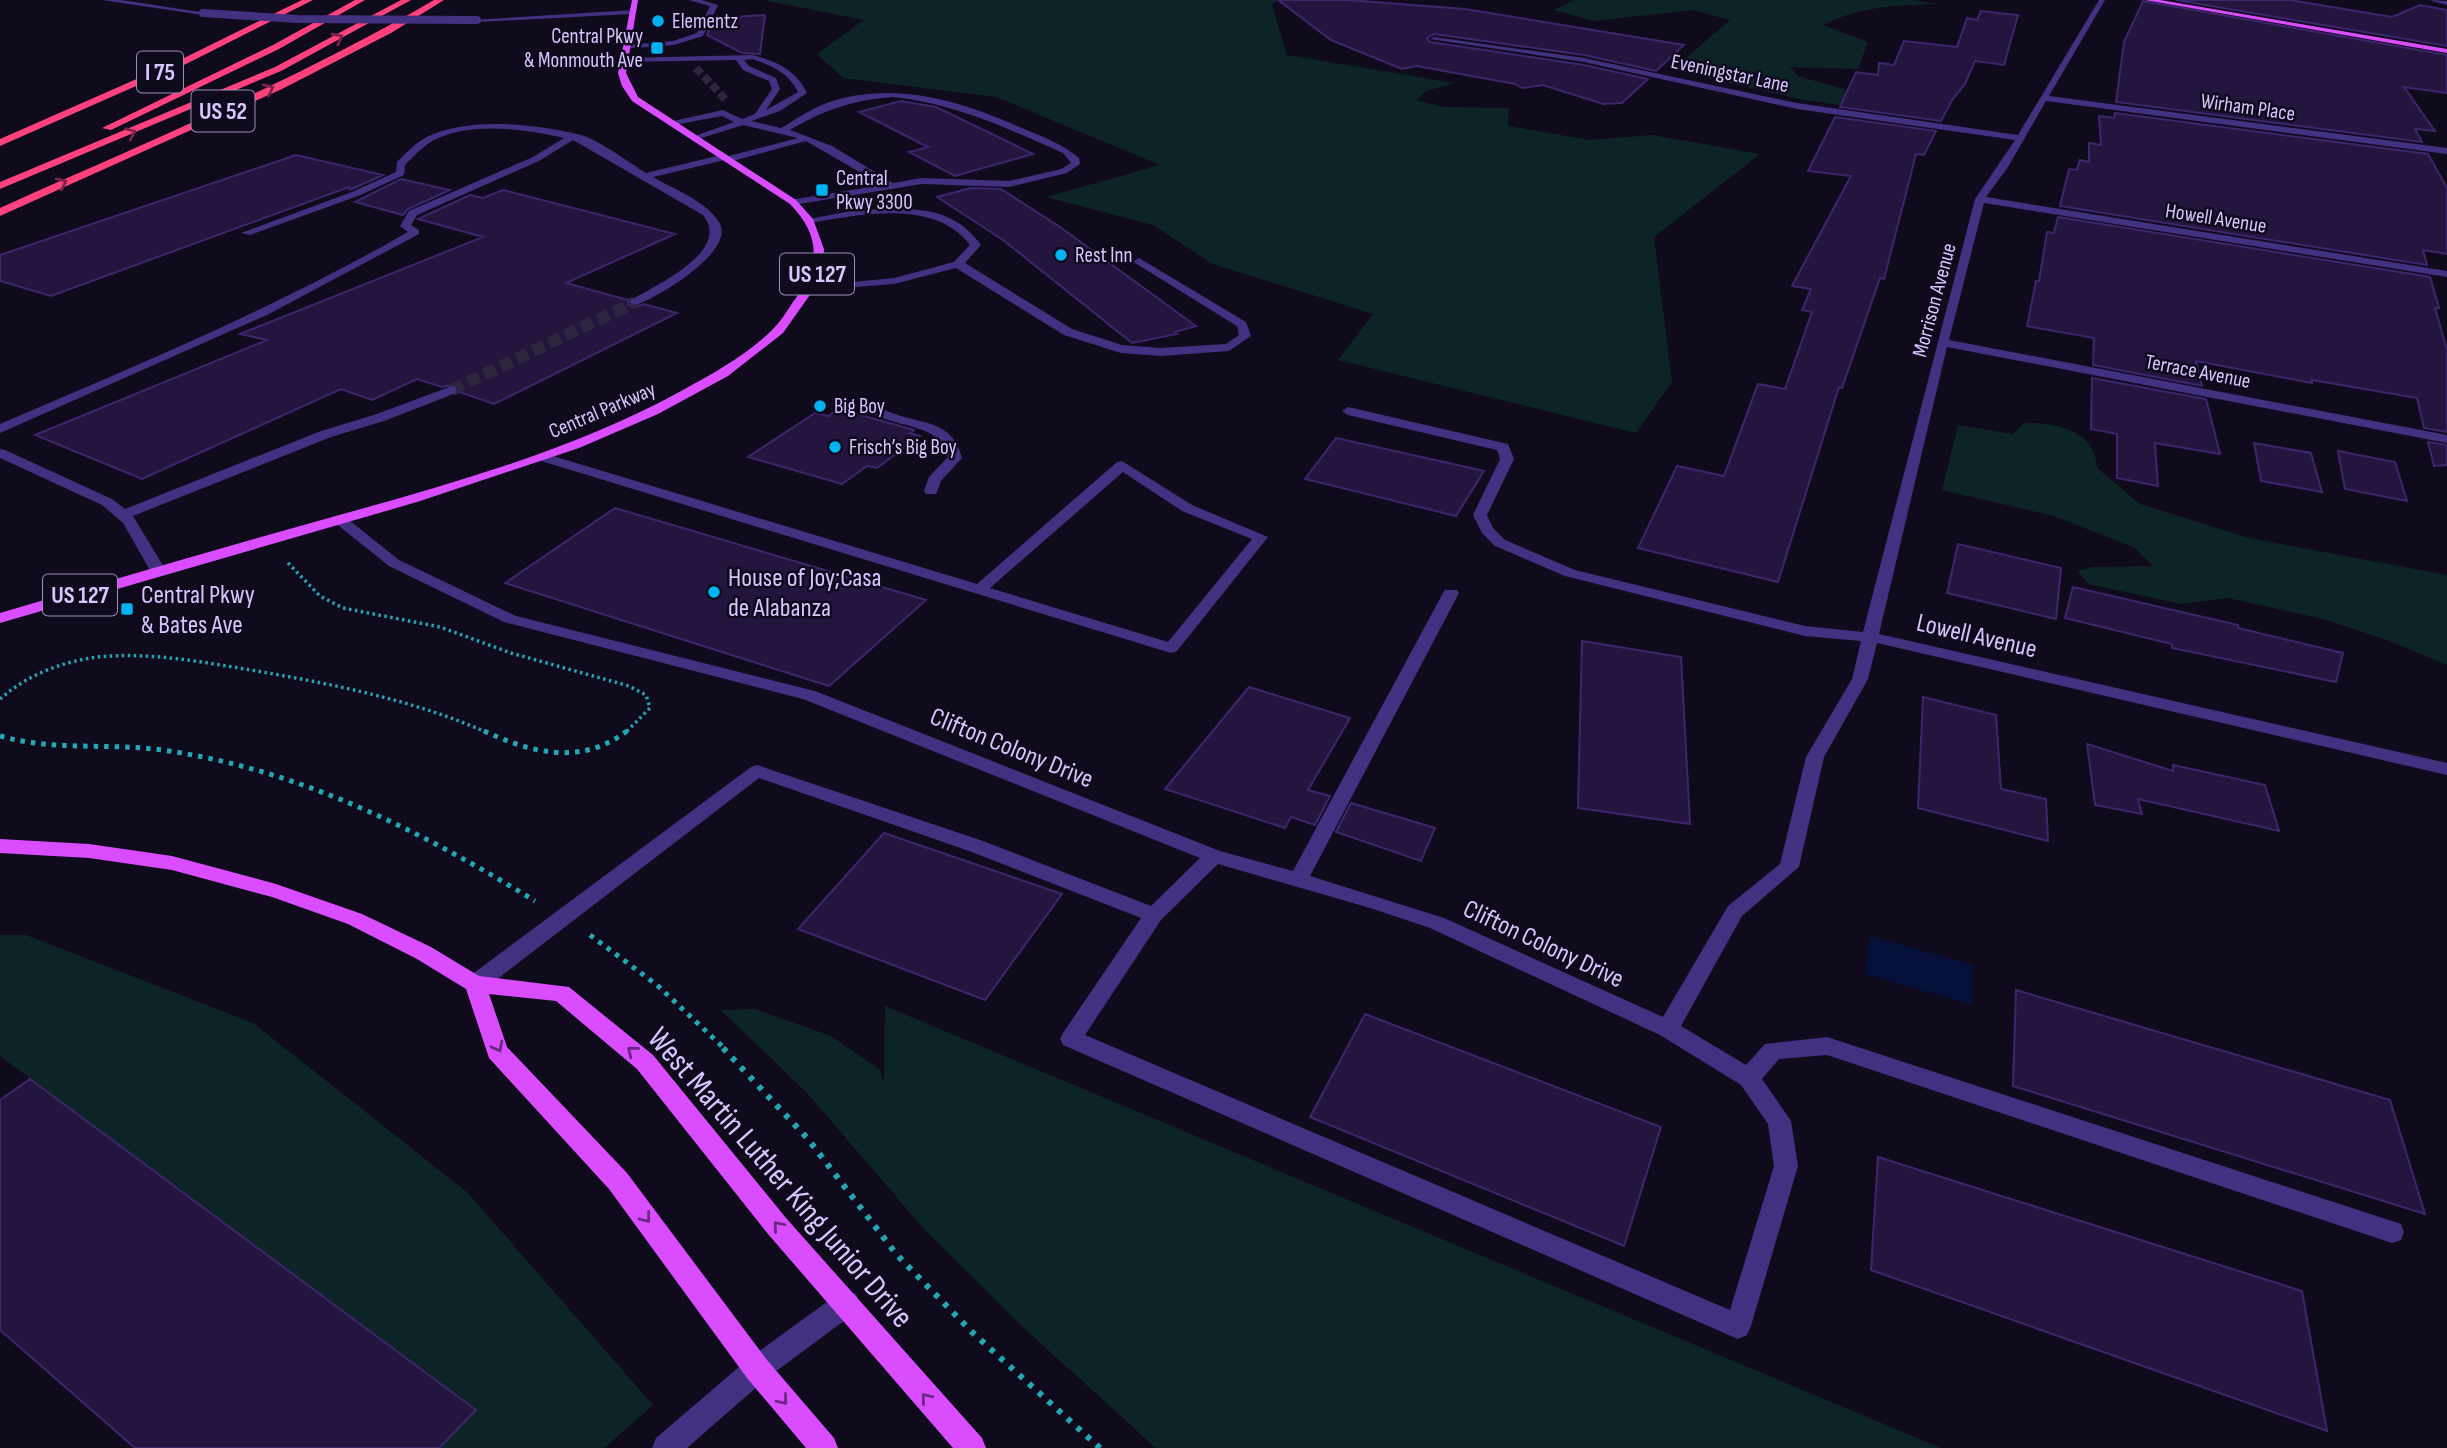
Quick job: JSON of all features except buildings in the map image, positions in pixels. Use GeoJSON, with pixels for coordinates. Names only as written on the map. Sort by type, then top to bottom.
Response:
{"type":"FeatureCollection","features":[{"type":"Feature","properties":{"kind":"highway","name":"I 75"},"geometry":{"type":"LineString","coordinates":[[0,144],[183,62],[309,0]]}},
{"type":"Feature","properties":{"kind":"highway","name":"I 75"},"geometry":{"type":"LineString","coordinates":[[93,134],[276,47],[361,0]]}},
{"type":"Feature","properties":{"kind":"highway"},"geometry":{"type":"LineString","coordinates":[[0,186],[278,69],[407,0]]}},
{"type":"Feature","properties":{"kind":"highway","name":"US 52"},"geometry":{"type":"LineString","coordinates":[[0,212],[310,71],[379,36],[440,0]]}},
{"type":"Feature","properties":{"kind":"highway"},"geometry":{"type":"LineString","coordinates":[[0,134],[52,121]]}},
{"type":"Feature","properties":{"kind":"highway"},"geometry":{"type":"LineString","coordinates":[[0,175],[82,139]]}},
{"type":"Feature","properties":{"kind":"main road","name":"Central Parkway"},"geometry":{"type":"LineString","coordinates":[[0,618],[543,457],[646,416],[703,386],[770,339],[793,316],[811,289],[817,273],[820,249],[816,231],[793,202],[635,99],[626,86],[622,73],[635,0]]}},
{"type":"Feature","properties":{"kind":"main road"},"geometry":{"type":"LineString","coordinates":[[2154,0],[2447,51]]}},
{"type":"Feature","properties":{"kind":"main road","name":"West Martin Luther King Junior Drive"},"geometry":{"type":"LineString","coordinates":[[0,846],[89,851],[172,863],[276,891],[355,919],[424,953],[475,984],[561,993],[645,1062],[777,1226],[848,1303],[942,1417],[972,1448]]}},
{"type":"Feature","properties":{"kind":"main road"},"geometry":{"type":"LineString","coordinates":[[475,984],[497,1052],[618,1181],[757,1369],[824,1448]]}},
{"type":"Feature","properties":{"kind":"street"},"geometry":{"type":"LineString","coordinates":[[105,0],[203,13],[379,21],[561,17],[631,12]]}},
{"type":"Feature","properties":{"kind":"street"},"geometry":{"type":"LineString","coordinates":[[626,47],[674,43],[700,34],[714,5],[691,0]]}},
{"type":"Feature","properties":{"kind":"street","name":"Morrison Avenue"},"geometry":{"type":"LineString","coordinates":[[1668,1029],[1735,911],[1788,867],[1815,757],[1860,679],[1942,342],[1980,199],[2020,138],[2102,0]]}},
{"type":"Feature","properties":{"kind":"street"},"geometry":{"type":"LineString","coordinates":[[2434,0],[2447,3]]}},
{"type":"Feature","properties":{"kind":"street","name":"Eveningstar Lane"},"geometry":{"type":"LineString","coordinates":[[1434,39],[1584,60],[1797,106],[2020,138]]}},
{"type":"Feature","properties":{"kind":"street"},"geometry":{"type":"LineString","coordinates":[[624,60],[738,57],[767,60],[798,79],[803,93],[777,109],[695,138]]}},
{"type":"Feature","properties":{"kind":"street"},"geometry":{"type":"LineString","coordinates":[[738,57],[746,68],[773,80],[776,89],[758,116]]}},
{"type":"Feature","properties":{"kind":"street"},"geometry":{"type":"LineString","coordinates":[[692,59],[696,68]]}},
{"type":"Feature","properties":{"kind":"street"},"geometry":{"type":"LineString","coordinates":[[782,131],[829,106],[867,96],[906,95],[947,102],[1055,146],[1076,160],[1075,164],[1063,170],[1009,184],[922,181],[793,202]]}},
{"type":"Feature","properties":{"kind":"street","name":"Wirham Place"},"geometry":{"type":"LineString","coordinates":[[2045,97],[2447,151]]}},
{"type":"Feature","properties":{"kind":"street"},"geometry":{"type":"LineString","coordinates":[[723,113],[726,100]]}},
{"type":"Feature","properties":{"kind":"street"},"geometry":{"type":"LineString","coordinates":[[672,124],[723,113],[738,123],[808,138],[890,185]]}},
{"type":"Feature","properties":{"kind":"street"},"geometry":{"type":"LineString","coordinates":[[246,233],[355,194],[401,173],[400,164],[431,138],[453,131],[544,131],[570,138],[579,137],[707,213],[717,232],[709,249],[686,270],[635,302]]}},
{"type":"Feature","properties":{"kind":"street"},"geometry":{"type":"LineString","coordinates":[[0,429],[223,331],[365,262],[415,232],[405,226],[413,213],[536,159],[570,138]]}},
{"type":"Feature","properties":{"kind":"street"},"geometry":{"type":"LineString","coordinates":[[645,176],[808,138]]}},
{"type":"Feature","properties":{"kind":"street","name":"Howell Avenue"},"geometry":{"type":"LineString","coordinates":[[1980,199],[2447,274]]}},
{"type":"Feature","properties":{"kind":"street"},"geometry":{"type":"LineString","coordinates":[[809,220],[878,209],[915,213],[954,221],[970,232],[976,246],[958,264],[894,281],[811,289]]}},
{"type":"Feature","properties":{"kind":"street"},"geometry":{"type":"LineString","coordinates":[[958,264],[1068,332],[1121,349],[1161,352],[1229,347],[1245,336],[1242,324],[1139,261]]}},
{"type":"Feature","properties":{"kind":"street","name":"Terrace Avenue"},"geometry":{"type":"LineString","coordinates":[[1942,342],[2447,439]]}},
{"type":"Feature","properties":{"kind":"street"},"geometry":{"type":"LineString","coordinates":[[123,515],[326,434],[379,418],[452,390]]}},
{"type":"Feature","properties":{"kind":"street"},"geometry":{"type":"LineString","coordinates":[[868,404],[877,414],[943,432],[955,449],[955,458],[934,480],[931,491]]}},
{"type":"Feature","properties":{"kind":"street","name":"Lowell Avenue"},"geometry":{"type":"LineString","coordinates":[[1348,411],[1503,447],[1507,459],[1480,515],[1487,530],[1500,543],[1570,573],[1805,631],[1870,637],[2447,769]]}},
{"type":"Feature","properties":{"kind":"street"},"geometry":{"type":"LineString","coordinates":[[0,453],[107,502],[129,520],[159,572]]}},
{"type":"Feature","properties":{"kind":"street"},"geometry":{"type":"LineString","coordinates":[[543,457],[1171,648],[1261,537],[1187,508],[1122,465],[980,589]]}},
{"type":"Feature","properties":{"kind":"street","name":"Clifton Colony Drive"},"geometry":{"type":"LineString","coordinates":[[339,519],[394,563],[510,619],[809,695],[1213,856],[1437,923],[1668,1029],[1749,1078]]}},
{"type":"Feature","properties":{"kind":"street"},"geometry":{"type":"LineString","coordinates":[[1299,880],[1451,593]]}},
{"type":"Feature","properties":{"kind":"street"},"geometry":{"type":"LineString","coordinates":[[475,984],[757,771],[976,846],[1154,915]]}},
{"type":"Feature","properties":{"kind":"street"},"geometry":{"type":"LineString","coordinates":[[1213,856],[1154,915],[1071,1039],[1738,1326],[1786,1166],[1779,1121],[1749,1078],[1773,1050],[1827,1046],[2392,1233]]}},
{"type":"Feature","properties":{"kind":"street"},"geometry":{"type":"LineString","coordinates":[[666,1448],[757,1369],[848,1303]]}},
{"type":"Feature","properties":{"kind":"path"},"geometry":{"type":"LineString","coordinates":[[0,699],[23,682],[48,669],[75,661],[152,656],[250,669],[351,689],[447,716],[528,749],[559,754],[585,751],[617,739],[640,723],[650,708],[646,695],[629,685],[511,653],[440,627],[342,608],[320,596],[290,568]]}},
{"type":"Feature","properties":{"kind":"path"},"geometry":{"type":"LineString","coordinates":[[0,736],[23,744],[146,748],[196,756],[323,790],[403,826],[564,919],[657,985],[731,1055],[808,1139],[897,1255],[973,1333],[1100,1448]]}},
{"type":"Feature","properties":{"kind":"green space"},"geometry":{"type":"Polygon","coordinates":[[[763,0],[1278,0],[1272,5],[1287,55],[1455,83],[1426,91],[1416,100],[1444,107],[1509,108],[1508,126],[1590,140],[1652,135],[1760,154],[1654,237],[1672,382],[1636,433],[1338,360],[1373,314],[1213,264],[1153,225],[1046,197],[1160,165],[996,97],[843,78],[817,54],[864,20],[763,0]]]}},
{"type":"Feature","properties":{"kind":"green space"},"geometry":{"type":"Polygon","coordinates":[[[1574,0],[1911,0],[1939,4],[1866,10],[1823,25],[1868,42],[1858,69],[1790,67],[1798,76],[1868,96],[1882,111],[1804,100],[1672,70],[1730,20],[1693,10],[1594,21],[1554,10],[1574,0]]]}},
{"type":"Feature","properties":{"kind":"green space"},"geometry":{"type":"Polygon","coordinates":[[[2024,423],[2048,424],[2082,437],[2095,455],[2097,468],[2140,504],[2249,538],[2447,575],[2447,665],[2390,641],[2323,619],[2228,598],[2181,604],[2088,584],[2078,571],[2092,567],[2153,566],[2135,548],[2054,516],[1942,490],[1958,425],[2013,434],[2024,423]]]}},
{"type":"Feature","properties":{"kind":"green space"},"geometry":{"type":"Polygon","coordinates":[[[0,935],[26,935],[253,1023],[467,1192],[653,1405],[604,1448],[439,1448],[476,1409],[0,1056],[0,935]]]}},
{"type":"Feature","properties":{"kind":"green space"},"geometry":{"type":"Polygon","coordinates":[[[885,1006],[1941,1448],[1156,1448],[1027,1331],[925,1230],[807,1093],[721,1010],[755,1009],[831,1036],[880,1070],[884,1083],[885,1006]]]}},
{"type":"Feature","properties":{"kind":"shaded area"},"geometry":{"type":"Polygon","coordinates":[[[1870,936],[1973,965],[1972,1005],[1865,974],[1870,936]]]}},
{"type":"Feature","properties":{"kind":"tunnel"},"geometry":{"type":"LineString","coordinates":[[696,68],[726,100]]}},
{"type":"Feature","properties":{"kind":"tunnel"},"geometry":{"type":"LineString","coordinates":[[452,390],[635,302]]}},
{"type":"Feature","properties":{"kind":"place","name":"Elementz"},"geometry":{"type":"Point","coordinates":[658,21]}},
{"type":"Feature","properties":{"kind":"place","name":"Central Pkwy & Monmouth Ave"},"geometry":{"type":"Point","coordinates":[657,48]}},
{"type":"Feature","properties":{"kind":"place","name":"Central Pkwy 3300"},"geometry":{"type":"Point","coordinates":[822,190]}},
{"type":"Feature","properties":{"kind":"place","name":"Rest Inn"},"geometry":{"type":"Point","coordinates":[1061,255]}},
{"type":"Feature","properties":{"kind":"place","name":"Big Boy"},"geometry":{"type":"Point","coordinates":[820,406]}},
{"type":"Feature","properties":{"kind":"place","name":"Frisch’s Big Boy"},"geometry":{"type":"Point","coordinates":[835,447]}},
{"type":"Feature","properties":{"kind":"place","name":"House of Joy;Casa de Alabanza"},"geometry":{"type":"Point","coordinates":[714,592]}},
{"type":"Feature","properties":{"kind":"place","name":"Central Pkwy & Bates Ave"},"geometry":{"type":"Point","coordinates":[127,609]}}]}
